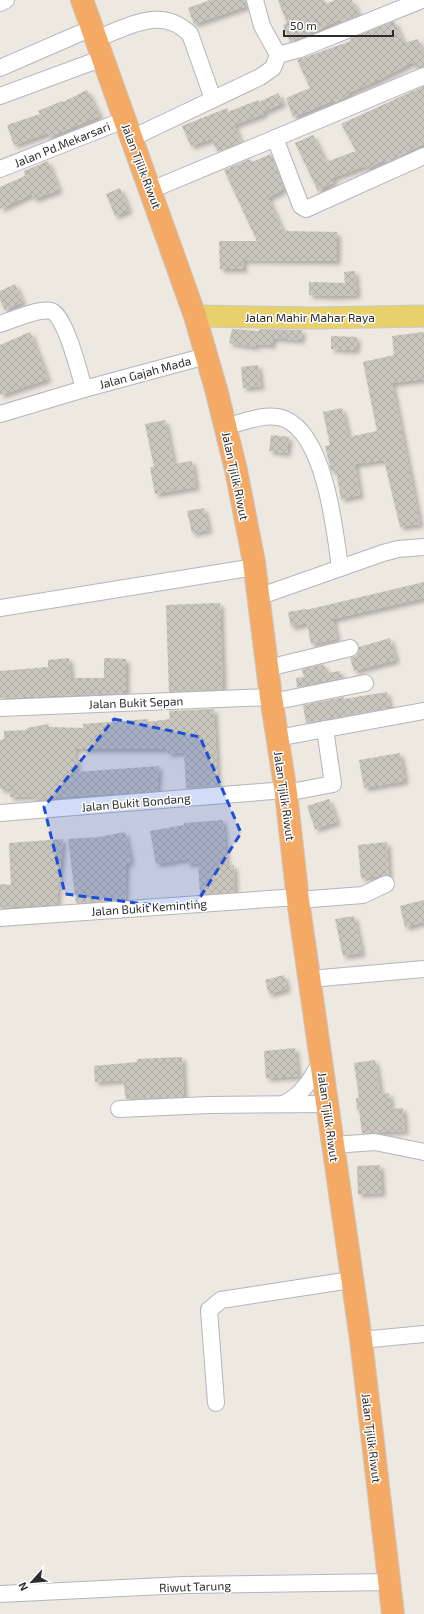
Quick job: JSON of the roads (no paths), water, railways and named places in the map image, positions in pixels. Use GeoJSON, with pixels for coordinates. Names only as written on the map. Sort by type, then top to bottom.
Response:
{"type":"FeatureCollection","features":[{"type":"Feature","properties":{"kind":"highway","name":"Jalan Tjilik Riwut"},"geometry":{"type":"LineString","coordinates":[[82,0],[195,316],[226,427],[255,567],[277,738],[279,792],[298,898],[334,1145],[360,1340],[393,1614]]}},
{"type":"Feature","properties":{"kind":"main road","name":"Jalan Mahir Mahar Raya"},"geometry":{"type":"LineString","coordinates":[[195,316],[316,318],[424,316]]}},
{"type":"Feature","properties":{"kind":"street"},"geometry":{"type":"LineString","coordinates":[[0,3],[6,0]]}},
{"type":"Feature","properties":{"kind":"street"},"geometry":{"type":"LineString","coordinates":[[255,0],[262,26],[278,55],[300,49],[422,0]]}},
{"type":"Feature","properties":{"kind":"street"},"geometry":{"type":"LineString","coordinates":[[0,96],[97,42],[153,18],[170,20],[190,34],[213,100]]}},
{"type":"Feature","properties":{"kind":"street"},"geometry":{"type":"LineString","coordinates":[[0,68],[97,42]]}},
{"type":"Feature","properties":{"kind":"street","name":"Jalan Pd.Mekarsari"},"geometry":{"type":"LineString","coordinates":[[0,169],[128,129],[213,100],[260,77],[273,68],[278,55]]}},
{"type":"Feature","properties":{"kind":"street"},"geometry":{"type":"LineString","coordinates":[[151,190],[424,76]]}},
{"type":"Feature","properties":{"kind":"street"},"geometry":{"type":"LineString","coordinates":[[275,138],[301,206],[306,209],[424,156]]}},
{"type":"Feature","properties":{"kind":"street","name":"Jalan Gajah Mada"},"geometry":{"type":"LineString","coordinates":[[0,324],[37,312],[50,310],[54,312],[71,345],[84,389]]}},
{"type":"Feature","properties":{"kind":"street","name":"Jalan Gajah Mada"},"geometry":{"type":"LineString","coordinates":[[0,414],[49,401],[84,389],[206,356]]}},
{"type":"Feature","properties":{"kind":"street"},"geometry":{"type":"LineString","coordinates":[[226,427],[263,417],[285,419],[300,430],[312,447],[332,509],[340,568]]}},
{"type":"Feature","properties":{"kind":"street"},"geometry":{"type":"LineString","coordinates":[[258,597],[383,553],[398,549],[424,547]]}},
{"type":"Feature","properties":{"kind":"street"},"geometry":{"type":"LineString","coordinates":[[0,608],[255,567]]}},
{"type":"Feature","properties":{"kind":"street"},"geometry":{"type":"LineString","coordinates":[[268,668],[350,648]]}},
{"type":"Feature","properties":{"kind":"street","name":"Jalan Bukit Sepan"},"geometry":{"type":"LineString","coordinates":[[0,708],[272,699],[365,683]]}},
{"type":"Feature","properties":{"kind":"street"},"geometry":{"type":"LineString","coordinates":[[277,738],[424,711]]}},
{"type":"Feature","properties":{"kind":"street","name":"Jalan Bukit Bondang"},"geometry":{"type":"LineString","coordinates":[[0,813],[279,792],[333,784],[326,729]]}},
{"type":"Feature","properties":{"kind":"street","name":"Jalan Bukit Keminting"},"geometry":{"type":"LineString","coordinates":[[0,918],[363,895],[386,884]]}},
{"type":"Feature","properties":{"kind":"street"},"geometry":{"type":"LineString","coordinates":[[310,979],[424,970]]}},
{"type":"Feature","properties":{"kind":"street"},"geometry":{"type":"LineString","coordinates":[[281,1104],[297,1096],[307,1086],[322,1060]]}},
{"type":"Feature","properties":{"kind":"street"},"geometry":{"type":"LineString","coordinates":[[119,1109],[209,1105],[328,1104]]}},
{"type":"Feature","properties":{"kind":"street"},"geometry":{"type":"LineString","coordinates":[[334,1145],[383,1142],[424,1152]]}},
{"type":"Feature","properties":{"kind":"street"},"geometry":{"type":"LineString","coordinates":[[216,1403],[209,1310],[214,1304],[221,1300],[351,1280]]}},
{"type":"Feature","properties":{"kind":"street"},"geometry":{"type":"LineString","coordinates":[[360,1340],[424,1334]]}},
{"type":"Feature","properties":{"kind":"street","name":"Riwut Tarung"},"geometry":{"type":"LineString","coordinates":[[0,1594],[184,1585],[390,1582]]}}]}
